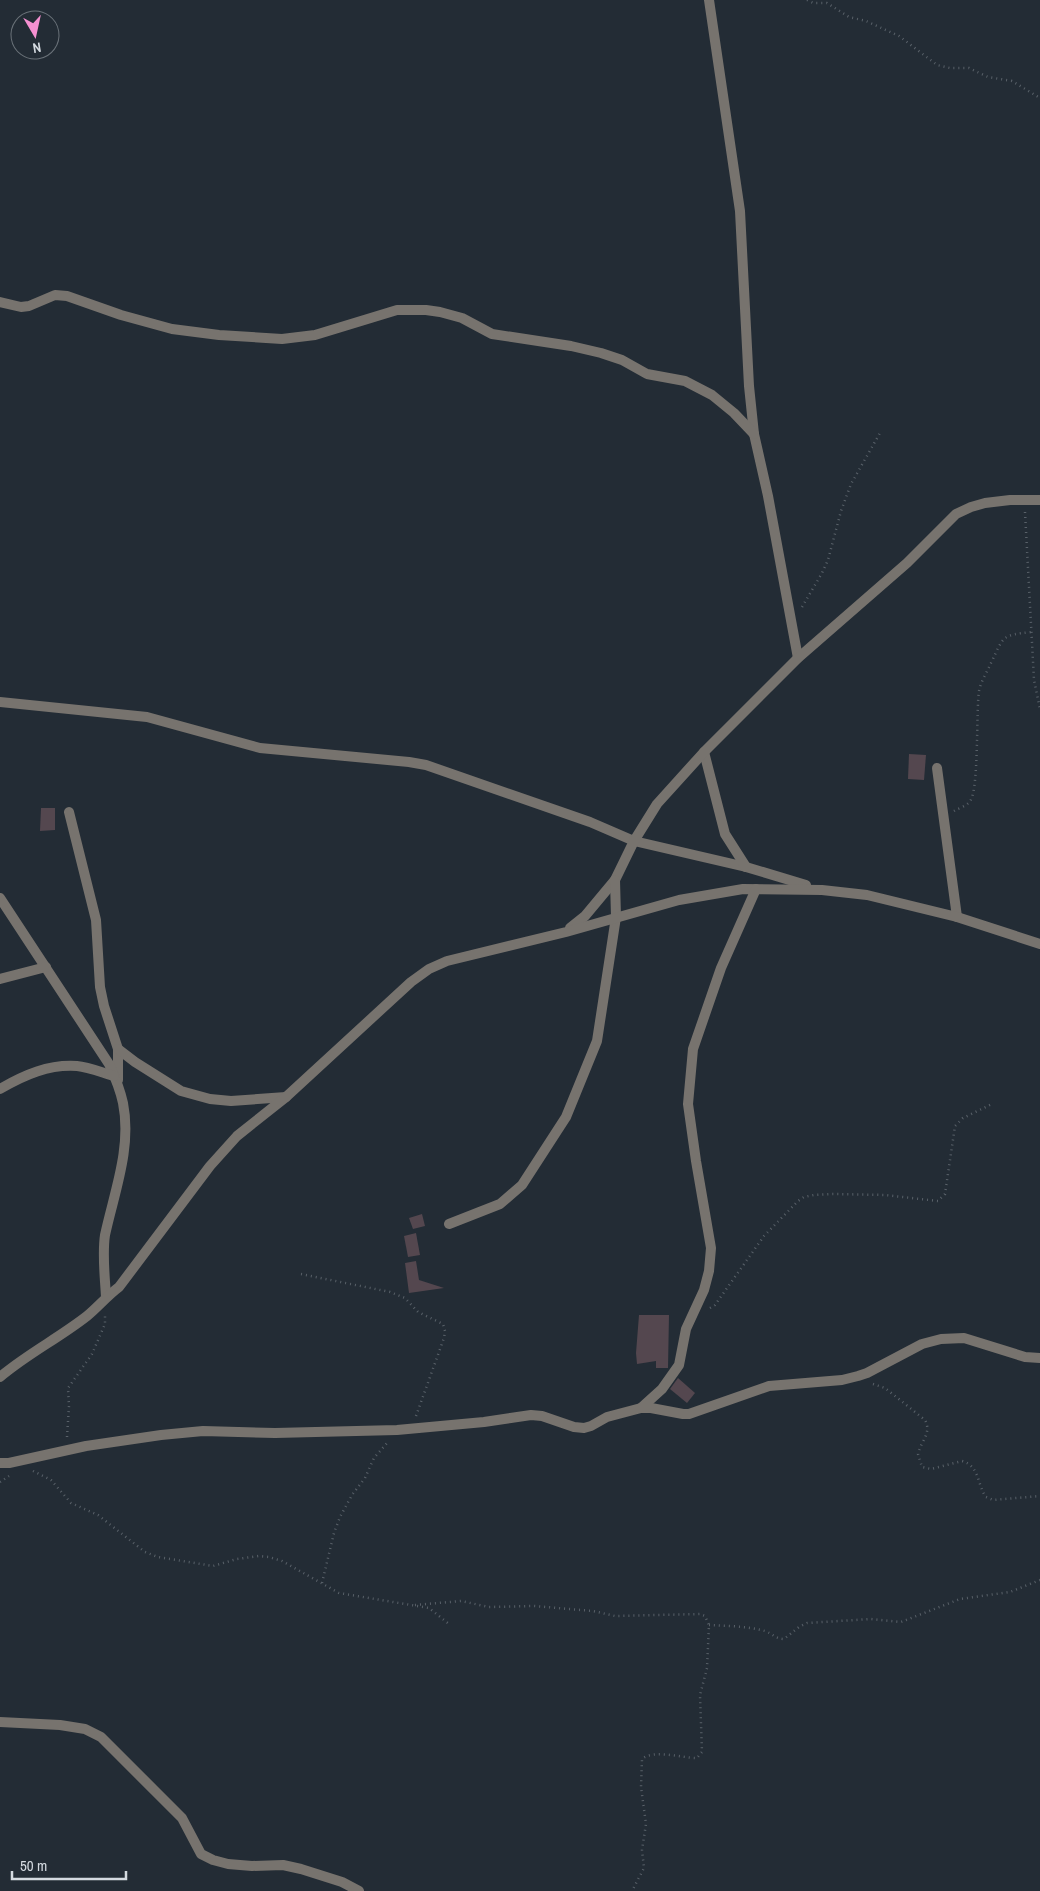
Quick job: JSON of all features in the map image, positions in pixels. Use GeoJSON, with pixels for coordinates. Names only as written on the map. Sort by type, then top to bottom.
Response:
{"type":"FeatureCollection","features":[{"type":"Feature","properties":{"kind":"street"},"geometry":{"type":"LineString","coordinates":[[709,0],[740,211],[749,386],[754,434],[768,496],[798,658]]}},
{"type":"Feature","properties":{"kind":"street"},"geometry":{"type":"LineString","coordinates":[[0,302],[21,307],[43,301],[55,295],[67,296],[120,316],[172,329],[218,336],[282,339],[315,335],[382,313],[397,310],[440,312],[462,318],[492,334],[571,346],[601,353],[622,360],[647,374],[685,381],[712,395],[734,413],[754,434]]}},
{"type":"Feature","properties":{"kind":"street"},"geometry":{"type":"LineString","coordinates":[[566,932],[585,916],[615,880],[634,841],[657,804],[704,752],[798,658],[908,563],[956,514],[970,507],[986,503],[1040,500]]}},
{"type":"Feature","properties":{"kind":"street"},"geometry":{"type":"LineString","coordinates":[[0,702],[147,717],[260,748],[426,765],[590,822],[634,841],[746,867],[822,890]]}},
{"type":"Feature","properties":{"kind":"street"},"geometry":{"type":"LineString","coordinates":[[704,752],[725,834],[746,867]]}},
{"type":"Feature","properties":{"kind":"street"},"geometry":{"type":"LineString","coordinates":[[937,768],[956,917]]}},
{"type":"Feature","properties":{"kind":"street"},"geometry":{"type":"LineString","coordinates":[[69,812],[96,920],[101,995],[118,1049],[116,1080]]}},
{"type":"Feature","properties":{"kind":"street"},"geometry":{"type":"LineString","coordinates":[[449,1224],[500,1204],[522,1185],[566,1117],[597,1041],[616,917],[615,880]]}},
{"type":"Feature","properties":{"kind":"street"},"geometry":{"type":"LineString","coordinates":[[0,1377],[17,1363],[88,1316],[118,1287],[217,1158],[237,1136],[286,1097],[411,982],[429,969],[447,961],[566,932],[679,900],[743,889],[822,890],[867,895],[956,917],[1040,944]]}},
{"type":"Feature","properties":{"kind":"street"},"geometry":{"type":"LineString","coordinates":[[641,1408],[662,1389],[679,1365],[686,1328],[704,1290],[712,1258],[712,1248],[688,1104],[693,1049],[721,968],[756,889]]}},
{"type":"Feature","properties":{"kind":"street"},"geometry":{"type":"LineString","coordinates":[[0,898],[90,1033],[116,1080],[126,1122],[124,1144],[105,1236],[106,1297]]}},
{"type":"Feature","properties":{"kind":"street"},"geometry":{"type":"LineString","coordinates":[[0,979],[46,967]]}},
{"type":"Feature","properties":{"kind":"street"},"geometry":{"type":"LineString","coordinates":[[118,1049],[134,1062],[181,1091],[210,1099],[232,1101],[286,1097]]}},
{"type":"Feature","properties":{"kind":"street"},"geometry":{"type":"LineString","coordinates":[[0,1089],[34,1072],[55,1066],[78,1066],[116,1080]]}},
{"type":"Feature","properties":{"kind":"street"},"geometry":{"type":"LineString","coordinates":[[0,1462],[9,1463],[66,1450],[161,1435],[203,1431],[275,1433],[397,1430],[484,1422],[531,1415],[542,1416],[574,1427],[584,1428],[607,1417],[641,1408],[689,1414],[769,1386],[842,1380],[867,1373],[922,1344],[941,1339],[964,1338],[1025,1357],[1040,1358]]}},
{"type":"Feature","properties":{"kind":"street"},"geometry":{"type":"LineString","coordinates":[[0,1722],[60,1725],[85,1729],[101,1738],[182,1818],[201,1854],[213,1860],[252,1866],[283,1865],[342,1882],[359,1891]]}},
{"type":"Feature","properties":{"kind":"path"},"geometry":{"type":"LineString","coordinates":[[807,0],[814,3],[828,3],[855,19],[866,21],[899,36],[937,65],[950,68],[969,68],[988,77],[1012,81],[1040,98]]}},
{"type":"Feature","properties":{"kind":"path"},"geometry":{"type":"LineString","coordinates":[[792,623],[822,574],[851,484],[880,433]]}},
{"type":"Feature","properties":{"kind":"path"},"geometry":{"type":"LineString","coordinates":[[1024,500],[1034,680],[1040,709]]}},
{"type":"Feature","properties":{"kind":"path"},"geometry":{"type":"LineString","coordinates":[[944,816],[967,804],[973,796],[976,770],[977,716],[981,683],[1002,640],[1011,634],[1032,632]]}},
{"type":"Feature","properties":{"kind":"path"},"geometry":{"type":"LineString","coordinates":[[694,1309],[707,1309],[715,1305],[764,1236],[804,1197],[833,1194],[885,1195],[938,1201],[945,1194],[954,1126],[963,1118],[992,1104]]}},
{"type":"Feature","properties":{"kind":"path"},"geometry":{"type":"LineString","coordinates":[[301,1274],[390,1292],[405,1298],[418,1312],[443,1324],[445,1331],[442,1345],[418,1414],[408,1428]]}},
{"type":"Feature","properties":{"kind":"path"},"geometry":{"type":"LineString","coordinates":[[66,1450],[69,1406],[68,1388],[92,1354],[105,1324],[106,1297]]}},
{"type":"Feature","properties":{"kind":"path"},"geometry":{"type":"LineString","coordinates":[[866,1383],[885,1388],[928,1424],[928,1431],[918,1454],[922,1468],[931,1469],[962,1461],[975,1470],[986,1497],[993,1500],[1040,1496]]}},
{"type":"Feature","properties":{"kind":"path"},"geometry":{"type":"LineString","coordinates":[[322,1583],[334,1533],[340,1517],[352,1495],[366,1478],[374,1458],[397,1430]]}},
{"type":"Feature","properties":{"kind":"path"},"geometry":{"type":"LineString","coordinates":[[31,1470],[50,1480],[71,1503],[98,1515],[145,1552],[158,1557],[213,1566],[237,1558],[269,1557],[282,1561],[339,1593],[429,1608],[449,1624]]}},
{"type":"Feature","properties":{"kind":"path"},"geometry":{"type":"LineString","coordinates":[[709,1626],[736,1626],[764,1631],[784,1640],[799,1627],[807,1623],[871,1619],[901,1622],[960,1599],[1010,1592],[1040,1580]]}},
{"type":"Feature","properties":{"kind":"path"},"geometry":{"type":"LineString","coordinates":[[415,1605],[461,1601],[489,1607],[554,1608],[593,1611],[615,1616],[700,1614],[704,1616],[709,1626],[707,1668],[700,1695],[702,1752],[697,1758],[666,1754],[645,1756],[642,1759],[641,1787],[646,1824],[642,1850],[644,1868],[632,1891]]}},
{"type":"Feature","properties":{"kind":"building"},"geometry":{"type":"Polygon","coordinates":[[[909,754],[926,755],[924,780],[908,779],[909,754]]]}},
{"type":"Feature","properties":{"kind":"building"},"geometry":{"type":"Polygon","coordinates":[[[41,808],[55,808],[55,830],[40,831],[41,808]]]}},
{"type":"Feature","properties":{"kind":"building"},"geometry":{"type":"Polygon","coordinates":[[[422,1214],[425,1226],[413,1229],[409,1218],[422,1214]]]}},
{"type":"Feature","properties":{"kind":"building"},"geometry":{"type":"Polygon","coordinates":[[[416,1233],[420,1255],[408,1257],[404,1236],[416,1233]]]}},
{"type":"Feature","properties":{"kind":"building"},"geometry":{"type":"Polygon","coordinates":[[[416,1261],[419,1280],[444,1288],[409,1293],[405,1263],[416,1261]]]}},
{"type":"Feature","properties":{"kind":"building"},"geometry":{"type":"Polygon","coordinates":[[[639,1315],[669,1315],[668,1368],[656,1368],[656,1361],[637,1364],[639,1315]]]}},
{"type":"Feature","properties":{"kind":"building"},"geometry":{"type":"Polygon","coordinates":[[[678,1378],[695,1393],[687,1403],[670,1389],[678,1378]]]}}]}
